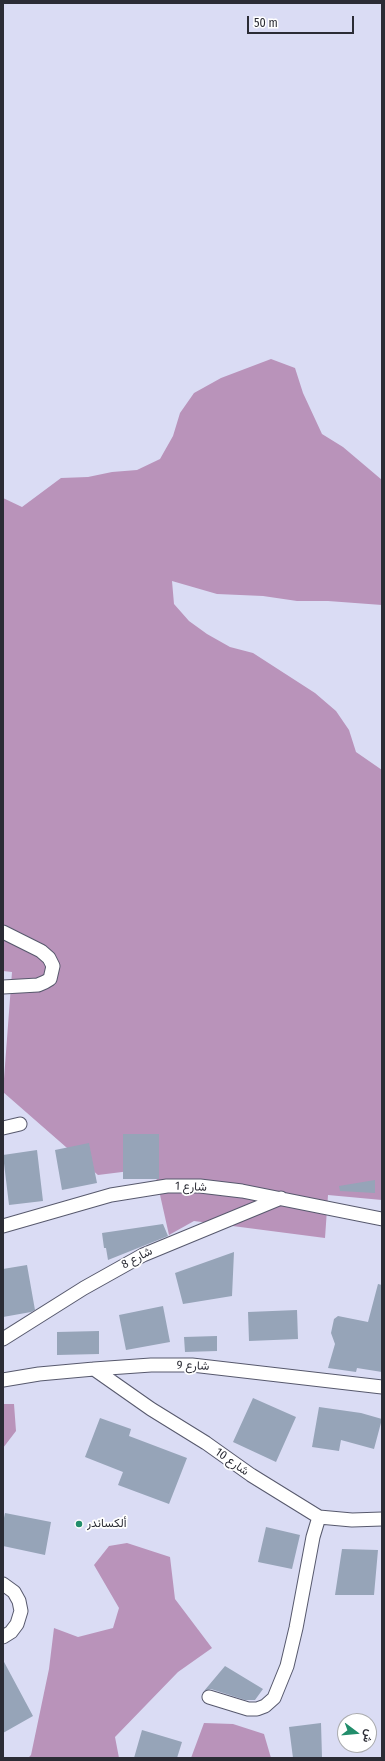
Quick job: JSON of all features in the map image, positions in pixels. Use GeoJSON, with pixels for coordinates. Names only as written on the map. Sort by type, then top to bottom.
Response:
{"type":"FeatureCollection","features":[{"type":"Feature","properties":{"kind":"street"},"geometry":{"type":"LineString","coordinates":[[3,932],[41,951],[49,958],[53,966],[50,979],[38,985],[3,987]]}},
{"type":"Feature","properties":{"kind":"street"},"geometry":{"type":"LineString","coordinates":[[3,1128],[20,1124]]}},
{"type":"Feature","properties":{"kind":"street","name":"شارع 1"},"geometry":{"type":"LineString","coordinates":[[3,1226],[111,1195],[167,1186],[200,1186],[281,1198],[382,1219]]}},
{"type":"Feature","properties":{"kind":"street","name":"شارع 8"},"geometry":{"type":"LineString","coordinates":[[3,1339],[84,1288],[143,1255],[181,1238],[270,1204],[281,1198]]}},
{"type":"Feature","properties":{"kind":"street","name":"شارع 9"},"geometry":{"type":"LineString","coordinates":[[3,1380],[39,1374],[94,1369],[151,1365],[192,1365],[382,1387]]}},
{"type":"Feature","properties":{"kind":"street","name":"شارع 10"},"geometry":{"type":"LineString","coordinates":[[94,1369],[151,1409],[319,1517],[352,1520],[382,1519]]}},
{"type":"Feature","properties":{"kind":"street"},"geometry":{"type":"LineString","coordinates":[[209,1697],[248,1709],[256,1709],[265,1706],[274,1698],[287,1666],[313,1537],[319,1517]]}},
{"type":"Feature","properties":{"kind":"street"},"geometry":{"type":"LineString","coordinates":[[3,1584],[14,1592],[19,1601],[21,1611],[17,1624],[11,1632],[3,1637]]}},
{"type":"Feature","properties":{"kind":"shaded area"},"geometry":{"type":"Polygon","coordinates":[[[271,359],[295,368],[303,393],[322,434],[343,447],[382,480],[382,605],[328,601],[297,601],[263,596],[217,594],[172,581],[174,604],[189,621],[207,634],[230,647],[253,653],[315,693],[336,711],[349,730],[356,752],[382,770],[382,1200],[328,1195],[325,1238],[194,1221],[169,1235],[154,1168],[98,1175],[3,1092],[12,972],[3,971],[3,498],[22,507],[61,478],[88,477],[112,472],[137,470],[160,459],[173,436],[180,413],[194,393],[221,378],[271,359]]]}},
{"type":"Feature","properties":{"kind":"shaded area"},"geometry":{"type":"Polygon","coordinates":[[[3,1404],[14,1404],[16,1431],[3,1448],[3,1404]]]}},
{"type":"Feature","properties":{"kind":"shaded area"},"geometry":{"type":"Polygon","coordinates":[[[127,1543],[170,1557],[175,1599],[212,1648],[178,1672],[115,1737],[119,1758],[28,1758],[31,1755],[49,1669],[54,1628],[78,1637],[113,1628],[119,1608],[94,1565],[109,1546],[127,1543]]]}},
{"type":"Feature","properties":{"kind":"shaded area"},"geometry":{"type":"Polygon","coordinates":[[[204,1723],[233,1724],[264,1734],[271,1758],[191,1758],[204,1723]]]}},
{"type":"Feature","properties":{"kind":"building"},"geometry":{"type":"Polygon","coordinates":[[[123,1134],[159,1134],[159,1179],[123,1179],[123,1134]]]}},
{"type":"Feature","properties":{"kind":"building"},"geometry":{"type":"Polygon","coordinates":[[[89,1143],[97,1183],[62,1190],[55,1150],[89,1143]]]}},
{"type":"Feature","properties":{"kind":"building"},"geometry":{"type":"Polygon","coordinates":[[[37,1150],[43,1201],[9,1205],[3,1155],[37,1150]]]}},
{"type":"Feature","properties":{"kind":"building"},"geometry":{"type":"Polygon","coordinates":[[[375,1180],[375,1193],[340,1191],[339,1186],[375,1180]]]}},
{"type":"Feature","properties":{"kind":"building"},"geometry":{"type":"Polygon","coordinates":[[[163,1224],[168,1236],[108,1260],[106,1248],[104,1248],[102,1233],[163,1224]]]}},
{"type":"Feature","properties":{"kind":"building"},"geometry":{"type":"Polygon","coordinates":[[[234,1252],[232,1296],[183,1304],[175,1273],[234,1252]]]}},
{"type":"Feature","properties":{"kind":"building"},"geometry":{"type":"Polygon","coordinates":[[[27,1265],[35,1310],[3,1317],[3,1269],[27,1265]]]}},
{"type":"Feature","properties":{"kind":"building"},"geometry":{"type":"Polygon","coordinates":[[[378,1284],[382,1285],[382,1372],[357,1368],[356,1372],[328,1368],[335,1344],[331,1333],[334,1319],[338,1316],[368,1322],[378,1284]]]}},
{"type":"Feature","properties":{"kind":"building"},"geometry":{"type":"Polygon","coordinates":[[[163,1306],[170,1342],[126,1350],[119,1315],[163,1306]]]}},
{"type":"Feature","properties":{"kind":"building"},"geometry":{"type":"Polygon","coordinates":[[[297,1310],[298,1339],[249,1341],[248,1312],[297,1310]]]}},
{"type":"Feature","properties":{"kind":"building"},"geometry":{"type":"Polygon","coordinates":[[[99,1331],[99,1354],[57,1355],[57,1332],[99,1331]]]}},
{"type":"Feature","properties":{"kind":"building"},"geometry":{"type":"Polygon","coordinates":[[[217,1336],[217,1351],[185,1352],[184,1337],[217,1336]]]}},
{"type":"Feature","properties":{"kind":"building"},"geometry":{"type":"Polygon","coordinates":[[[253,1398],[296,1417],[276,1462],[233,1442],[253,1398]]]}},
{"type":"Feature","properties":{"kind":"building"},"geometry":{"type":"Polygon","coordinates":[[[319,1407],[361,1413],[382,1419],[374,1449],[341,1440],[339,1451],[312,1447],[319,1407]]]}},
{"type":"Feature","properties":{"kind":"building"},"geometry":{"type":"Polygon","coordinates":[[[100,1418],[131,1429],[129,1436],[187,1458],[169,1504],[118,1485],[123,1472],[85,1457],[100,1418]]]}},
{"type":"Feature","properties":{"kind":"building"},"geometry":{"type":"Polygon","coordinates":[[[5,1513],[51,1522],[45,1555],[3,1546],[3,1523],[5,1513]]]}},
{"type":"Feature","properties":{"kind":"building"},"geometry":{"type":"Polygon","coordinates":[[[266,1527],[300,1535],[292,1569],[258,1562],[266,1527]]]}},
{"type":"Feature","properties":{"kind":"building"},"geometry":{"type":"Polygon","coordinates":[[[342,1549],[378,1550],[374,1595],[335,1595],[342,1549]]]}},
{"type":"Feature","properties":{"kind":"building"},"geometry":{"type":"Polygon","coordinates":[[[3,1660],[33,1716],[3,1733],[3,1660]]]}},
{"type":"Feature","properties":{"kind":"building"},"geometry":{"type":"Polygon","coordinates":[[[225,1666],[263,1689],[255,1700],[245,1700],[211,1689],[204,1691],[225,1666]]]}},
{"type":"Feature","properties":{"kind":"building"},"geometry":{"type":"Polygon","coordinates":[[[321,1723],[322,1757],[293,1758],[289,1727],[321,1723]]]}},
{"type":"Feature","properties":{"kind":"building"},"geometry":{"type":"Polygon","coordinates":[[[142,1730],[182,1742],[177,1758],[134,1758],[142,1730]]]}},
{"type":"Feature","properties":{"kind":"place","name":"ألكساندر"},"geometry":{"type":"Point","coordinates":[79,1524]}}]}
